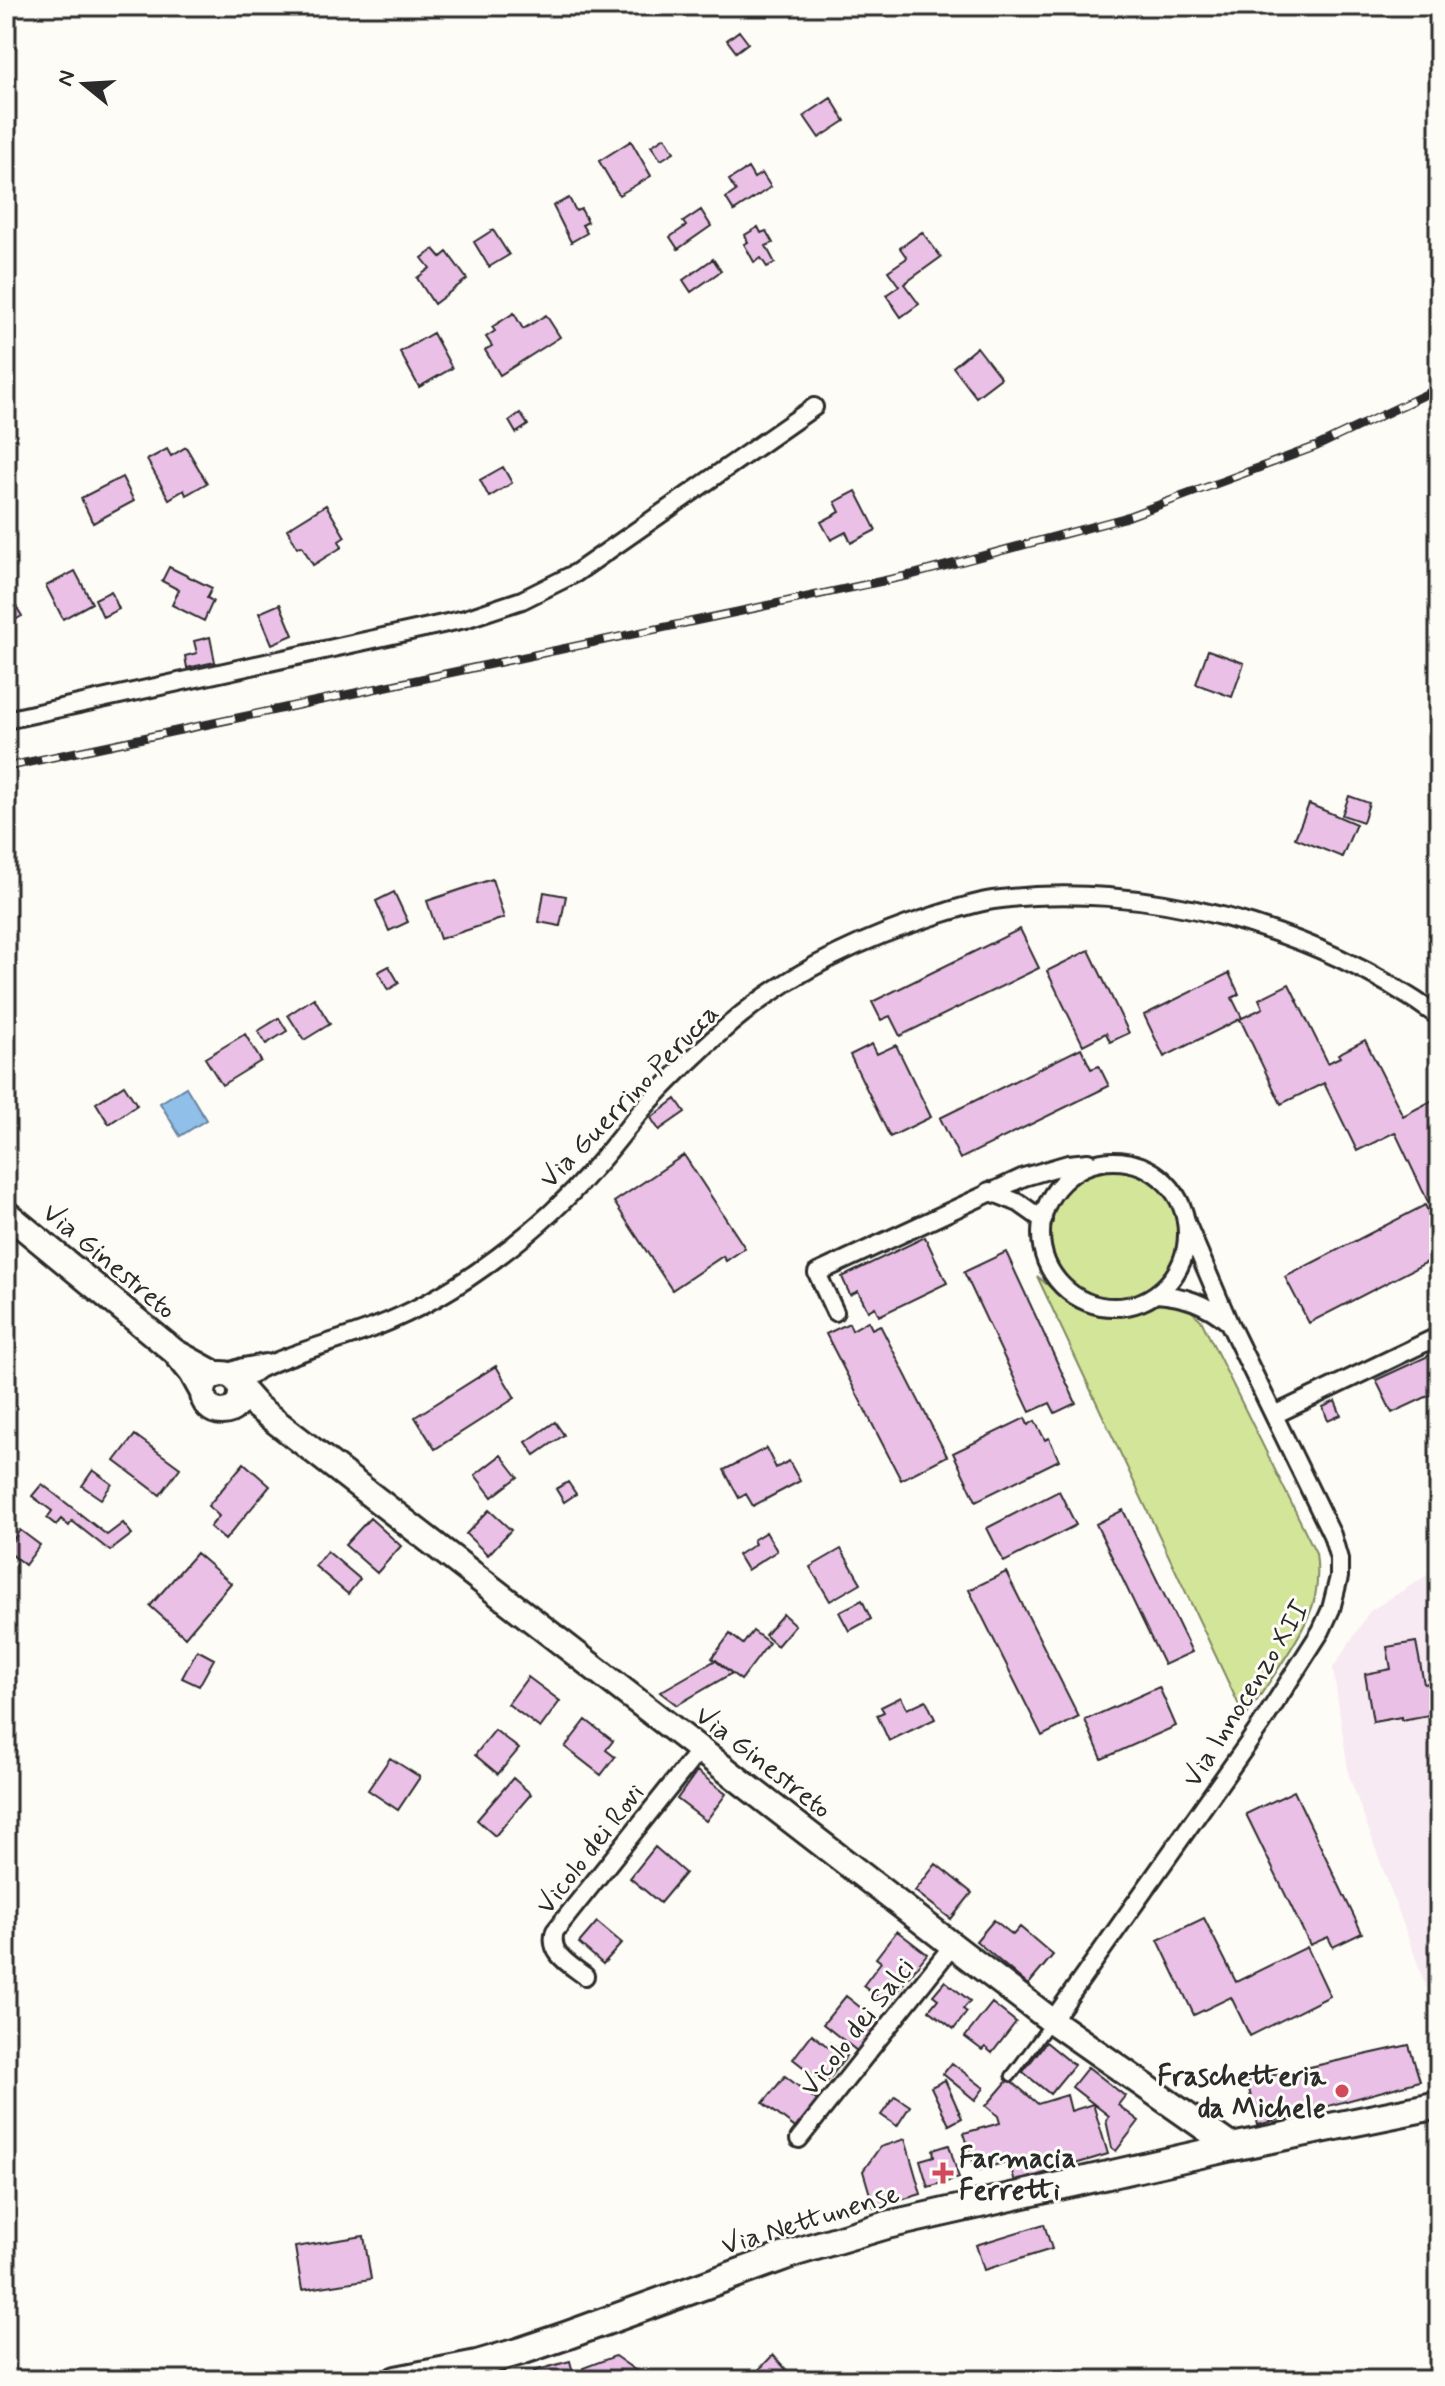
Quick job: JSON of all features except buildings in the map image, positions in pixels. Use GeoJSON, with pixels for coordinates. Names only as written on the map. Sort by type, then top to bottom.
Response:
{"type":"FeatureCollection","features":[{"type":"Feature","properties":{"kind":"main road","name":"Via Nettunense"},"geometry":{"type":"LineString","coordinates":[[396,2380],[477,2364],[521,2351],[848,2236],[1232,2147],[1439,2105]]}},
{"type":"Feature","properties":{"kind":"street"},"geometry":{"type":"LineString","coordinates":[[6,720],[465,619],[522,600],[586,567],[814,407]]}},
{"type":"Feature","properties":{"kind":"street","name":"Via Guerrino Perucca"},"geometry":{"type":"LineString","coordinates":[[223,1388],[243,1367],[274,1361],[373,1328],[433,1300],[480,1270],[572,1192],[663,1088],[749,1009],[806,972],[851,948],[914,922],[1005,899],[1068,896],[1140,902],[1230,919],[1279,932],[1326,950],[1395,986],[1439,1017]]}},
{"type":"Feature","properties":{"kind":"street"},"geometry":{"type":"LineString","coordinates":[[1099,1162],[1079,1169],[1062,1183],[1050,1200],[1043,1220],[1042,1239],[1045,1258],[1054,1275],[1070,1292],[1090,1303],[1112,1307],[1135,1304],[1156,1294],[1184,1297],[1208,1307],[1229,1323]]}},
{"type":"Feature","properties":{"kind":"street","name":"Via Innocenzo XII"},"geometry":{"type":"LineString","coordinates":[[835,1312],[817,1273],[989,1191],[1055,1167],[1128,1162],[1149,1169],[1167,1182],[1177,1196],[1229,1323],[1322,1512],[1336,1548],[1339,1577],[1331,1609],[1314,1644],[1268,1715],[1052,2021]]}},
{"type":"Feature","properties":{"kind":"street"},"geometry":{"type":"LineString","coordinates":[[989,1191],[1010,1198],[1043,1220]]}},
{"type":"Feature","properties":{"kind":"street","name":"Via Ginestreto"},"geometry":{"type":"LineString","coordinates":[[6,1213],[175,1352],[223,1388],[265,1413],[1052,2021],[1232,2147]]}},
{"type":"Feature","properties":{"kind":"street","name":"Via Innocenzo XII"},"geometry":{"type":"LineString","coordinates":[[1156,1294],[1171,1280],[1182,1262],[1187,1242],[1186,1222]]}},
{"type":"Feature","properties":{"kind":"street"},"geometry":{"type":"LineString","coordinates":[[1274,1415],[1439,1336]]}},
{"type":"Feature","properties":{"kind":"street","name":"Vicolo dei Rovi"},"geometry":{"type":"LineString","coordinates":[[585,1976],[555,1950],[552,1943],[555,1931],[700,1749]]}},
{"type":"Feature","properties":{"kind":"street","name":"Vicolo dei Salci"},"geometry":{"type":"LineString","coordinates":[[799,2139],[953,1945]]}},
{"type":"Feature","properties":{"kind":"lane"},"geometry":{"type":"LineString","coordinates":[[1011,2076],[1052,2021]]}},
{"type":"Feature","properties":{"kind":"shaded area"},"geometry":{"type":"Polygon","coordinates":[[[1439,1568],[1439,2022],[1349,1776],[1333,1668],[1370,1611],[1439,1568]]]}},
{"type":"Feature","properties":{"kind":"green space"},"geometry":{"type":"Polygon","coordinates":[[[1114,1170],[1138,1175],[1159,1189],[1173,1210],[1178,1234],[1173,1258],[1159,1279],[1138,1293],[1114,1298],[1090,1293],[1069,1279],[1055,1258],[1050,1234],[1055,1210],[1069,1189],[1090,1175],[1114,1170]]]}},
{"type":"Feature","properties":{"kind":"green space"},"geometry":{"type":"Polygon","coordinates":[[[1037,1276],[1070,1304],[1093,1314],[1126,1316],[1157,1302],[1169,1301],[1188,1308],[1201,1320],[1316,1553],[1317,1586],[1311,1611],[1295,1642],[1245,1718],[1037,1276]]]}},
{"type":"Feature","properties":{"kind":"water"},"geometry":{"type":"Polygon","coordinates":[[[186,1087],[206,1120],[180,1136],[160,1103],[186,1087]]]}},
{"type":"Feature","properties":{"kind":"waterway"},"geometry":{"type":"LineString","coordinates":[[1439,1588],[1434,1604],[1439,1620]]}},
{"type":"Feature","properties":{"kind":"railway"},"geometry":{"type":"LineString","coordinates":[[6,767],[911,575],[1124,518],[1317,446],[1439,388]]}},
{"type":"Feature","properties":{"kind":"place","name":"Fraschetteria da Michele"},"geometry":{"type":"Point","coordinates":[1342,2091]}},
{"type":"Feature","properties":{"kind":"place","name":"Farmacia Ferretti"},"geometry":{"type":"Point","coordinates":[943,2173]}}]}
